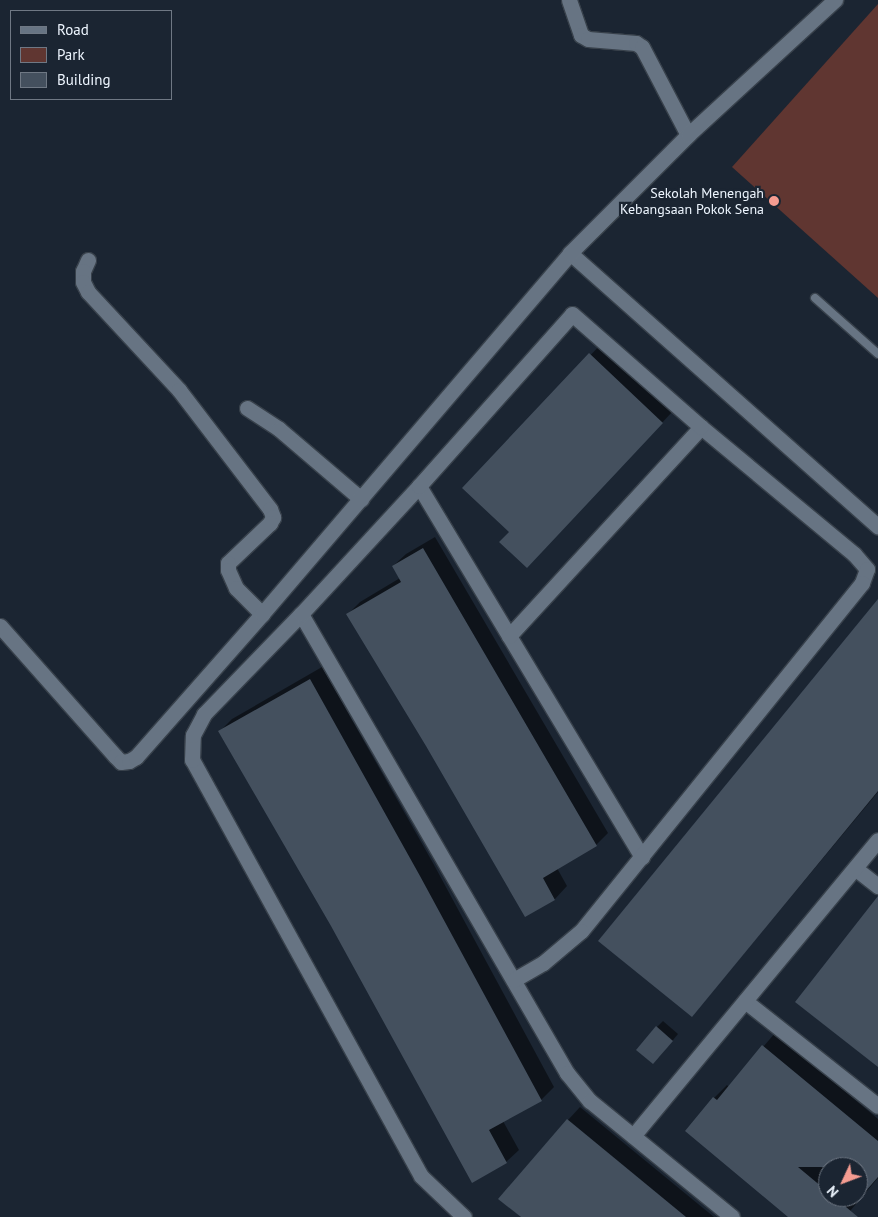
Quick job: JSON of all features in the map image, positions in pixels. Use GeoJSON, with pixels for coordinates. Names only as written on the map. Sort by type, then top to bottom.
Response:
{"type":"FeatureCollection","features":[{"type":"Feature","properties":{"kind":"street"},"geometry":{"type":"LineString","coordinates":[[570,0],[581,35],[588,39],[636,43],[642,47],[688,135]]}},
{"type":"Feature","properties":{"kind":"street"},"geometry":{"type":"LineString","coordinates":[[0,626],[121,762],[129,761],[136,757],[262,614],[570,253],[688,135],[835,0]]}},
{"type":"Feature","properties":{"kind":"street"},"geometry":{"type":"LineString","coordinates":[[570,253],[878,526]]}},
{"type":"Feature","properties":{"kind":"street"},"geometry":{"type":"LineString","coordinates":[[88,260],[83,271],[83,282],[88,292],[179,390],[270,509],[273,517],[270,523],[228,563],[228,570],[236,588],[262,614]]}},
{"type":"Feature","properties":{"kind":"street"},"geometry":{"type":"LineString","coordinates":[[464,1217],[420,1176],[192,760],[193,735],[204,714],[301,614],[419,486],[572,314],[701,427],[872,570],[582,931],[543,963],[513,980]]}},
{"type":"Feature","properties":{"kind":"street"},"geometry":{"type":"LineString","coordinates":[[248,408],[278,428],[361,499]]}},
{"type":"Feature","properties":{"kind":"street"},"geometry":{"type":"LineString","coordinates":[[509,636],[701,427]]}},
{"type":"Feature","properties":{"kind":"street"},"geometry":{"type":"LineString","coordinates":[[419,486],[642,857]]}},
{"type":"Feature","properties":{"kind":"street"},"geometry":{"type":"LineString","coordinates":[[301,614],[567,1073],[590,1101],[732,1217]]}},
{"type":"Feature","properties":{"kind":"street"},"geometry":{"type":"LineString","coordinates":[[633,1136],[856,869],[878,840]]}},
{"type":"Feature","properties":{"kind":"street"},"geometry":{"type":"LineString","coordinates":[[856,869],[878,886]]}},
{"type":"Feature","properties":{"kind":"street"},"geometry":{"type":"LineString","coordinates":[[745,1001],[878,1106]]}},
{"type":"Feature","properties":{"kind":"lane"},"geometry":{"type":"LineString","coordinates":[[815,298],[878,354]]}},
{"type":"Feature","properties":{"kind":"green space"},"geometry":{"type":"Polygon","coordinates":[[[878,4],[878,298],[732,167],[878,4]]]}},
{"type":"Feature","properties":{"kind":"building"},"geometry":{"type":"Polygon","coordinates":[[[589,353],[663,423],[527,568],[499,542],[509,532],[462,488],[589,353]]]}},
{"type":"Feature","properties":{"kind":"building"},"geometry":{"type":"Polygon","coordinates":[[[423,548],[597,846],[543,878],[555,900],[525,917],[426,746],[346,614],[401,582],[392,566],[423,548]]]}},
{"type":"Feature","properties":{"kind":"building"},"geometry":{"type":"Polygon","coordinates":[[[878,599],[878,791],[692,1017],[598,941],[878,599]]]}},
{"type":"Feature","properties":{"kind":"building"},"geometry":{"type":"Polygon","coordinates":[[[310,679],[542,1101],[489,1130],[507,1163],[472,1183],[331,926],[218,731],[310,679]]]}},
{"type":"Feature","properties":{"kind":"building"},"geometry":{"type":"Polygon","coordinates":[[[878,896],[878,1067],[795,1002],[878,896]]]}},
{"type":"Feature","properties":{"kind":"building"},"geometry":{"type":"Polygon","coordinates":[[[656,1026],[673,1041],[653,1064],[636,1050],[656,1026]]]}},
{"type":"Feature","properties":{"kind":"building"},"geometry":{"type":"Polygon","coordinates":[[[762,1045],[878,1141],[878,1177],[868,1188],[868,1157],[818,1157],[818,1167],[798,1167],[818,1184],[818,1207],[846,1207],[858,1217],[788,1217],[685,1131],[713,1097],[717,1100],[762,1045]]]}},
{"type":"Feature","properties":{"kind":"building"},"geometry":{"type":"Polygon","coordinates":[[[567,1119],[686,1217],[521,1217],[498,1199],[567,1119]]]}},
{"type":"Feature","properties":{"kind":"place","name":"Sekolah Menengah Kebangsaan Pokok Sena"},"geometry":{"type":"Point","coordinates":[774,201]}}]}
